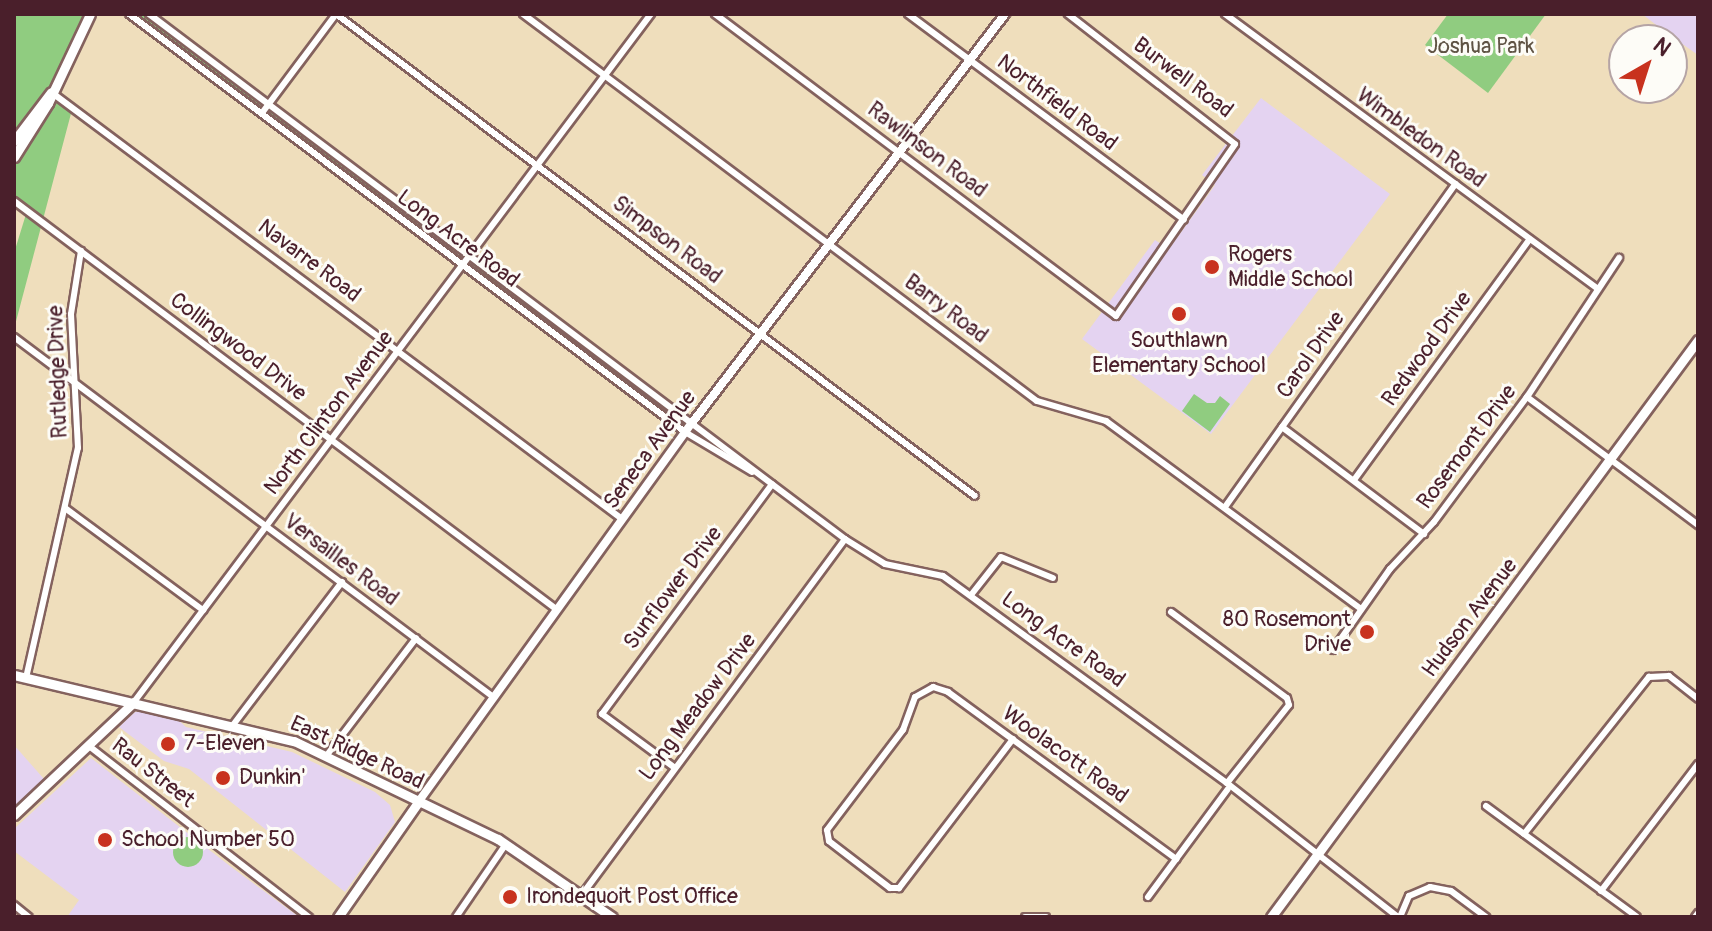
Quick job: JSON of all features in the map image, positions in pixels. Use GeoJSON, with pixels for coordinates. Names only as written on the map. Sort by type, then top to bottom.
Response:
{"type":"FeatureCollection","features":[{"type":"Feature","properties":{"kind":"main road"},"geometry":{"type":"LineString","coordinates":[[14,157],[90,14]]}},
{"type":"Feature","properties":{"kind":"main road"},"geometry":{"type":"LineString","coordinates":[[14,141],[51,92]]}},
{"type":"Feature","properties":{"kind":"main road","name":"Hudson Avenue"},"geometry":{"type":"LineString","coordinates":[[1271,917],[1698,340]]}},
{"type":"Feature","properties":{"kind":"main road","name":"East Ridge Road"},"geometry":{"type":"LineString","coordinates":[[14,675],[233,725],[327,755],[506,844],[612,917]]}},
{"type":"Feature","properties":{"kind":"main road","name":"North Clinton Avenue"},"geometry":{"type":"LineString","coordinates":[[14,815],[134,702]]}},
{"type":"Feature","properties":{"kind":"main road","name":"Seneca Avenue"},"geometry":{"type":"LineString","coordinates":[[338,917],[419,801]]}},
{"type":"Feature","properties":{"kind":"street","name":"Long Acre Road"},"geometry":{"type":"LineString","coordinates":[[129,14],[463,265],[845,539],[885,564],[935,572],[971,595],[1399,917]]}},
{"type":"Feature","properties":{"kind":"street","name":"Long Acre Road"},"geometry":{"type":"LineString","coordinates":[[149,14],[470,255],[689,428],[772,484]]}},
{"type":"Feature","properties":{"kind":"street"},"geometry":{"type":"LineString","coordinates":[[262,113],[336,14]]}},
{"type":"Feature","properties":{"kind":"street","name":"Simpson Road"},"geometry":{"type":"LineString","coordinates":[[336,14],[975,496]]}},
{"type":"Feature","properties":{"kind":"street","name":"Barry Road"},"geometry":{"type":"LineString","coordinates":[[523,14],[1037,401],[1100,418],[1360,608]]}},
{"type":"Feature","properties":{"kind":"street","name":"North Clinton Avenue"},"geometry":{"type":"LineString","coordinates":[[134,702],[651,14]]}},
{"type":"Feature","properties":{"kind":"street","name":"Rawlinson Road"},"geometry":{"type":"LineString","coordinates":[[715,14],[1116,316],[1184,220]]}},
{"type":"Feature","properties":{"kind":"street","name":"Northfield Road"},"geometry":{"type":"LineString","coordinates":[[908,14],[1184,220]]}},
{"type":"Feature","properties":{"kind":"street","name":"Seneca Avenue"},"geometry":{"type":"LineString","coordinates":[[419,801],[492,696],[689,428],[967,59],[1005,14]]}},
{"type":"Feature","properties":{"kind":"street","name":"Burwell Road"},"geometry":{"type":"LineString","coordinates":[[1068,14],[1235,144],[1184,220]]}},
{"type":"Feature","properties":{"kind":"street","name":"Wimbledon Road"},"geometry":{"type":"LineString","coordinates":[[1225,14],[1597,288]]}},
{"type":"Feature","properties":{"kind":"street","name":"Navarre Road"},"geometry":{"type":"LineString","coordinates":[[51,92],[622,519]]}},
{"type":"Feature","properties":{"kind":"street","name":"Carol Drive"},"geometry":{"type":"LineString","coordinates":[[1225,507],[1455,184]]}},
{"type":"Feature","properties":{"kind":"street","name":"Collingwood Drive"},"geometry":{"type":"LineString","coordinates":[[14,201],[556,609]]}},
{"type":"Feature","properties":{"kind":"street","name":"Redwood Drive"},"geometry":{"type":"LineString","coordinates":[[1354,480],[1530,239]]}},
{"type":"Feature","properties":{"kind":"street","name":"Rutledge Drive"},"geometry":{"type":"LineString","coordinates":[[26,678],[78,448],[71,314],[81,251]]}},
{"type":"Feature","properties":{"kind":"street","name":"Rosemont Drive"},"geometry":{"type":"LineString","coordinates":[[1333,650],[1360,608],[1424,534],[1527,397],[1619,258]]}},
{"type":"Feature","properties":{"kind":"street","name":"Versailles Road"},"geometry":{"type":"LineString","coordinates":[[14,337],[492,696]]}},
{"type":"Feature","properties":{"kind":"street"},"geometry":{"type":"LineString","coordinates":[[1527,397],[1698,525]]}},
{"type":"Feature","properties":{"kind":"street"},"geometry":{"type":"LineString","coordinates":[[1282,427],[1424,534]]}},
{"type":"Feature","properties":{"kind":"street","name":"Sunflower Drive"},"geometry":{"type":"LineString","coordinates":[[675,768],[602,714],[772,484]]}},
{"type":"Feature","properties":{"kind":"street"},"geometry":{"type":"LineString","coordinates":[[65,508],[203,610]]}},
{"type":"Feature","properties":{"kind":"street","name":"Long Meadow Drive"},"geometry":{"type":"LineString","coordinates":[[581,896],[845,539]]}},
{"type":"Feature","properties":{"kind":"street"},"geometry":{"type":"LineString","coordinates":[[971,595],[1001,557],[1053,578]]}},
{"type":"Feature","properties":{"kind":"street"},"geometry":{"type":"LineString","coordinates":[[233,725],[342,582]]}},
{"type":"Feature","properties":{"kind":"street"},"geometry":{"type":"LineString","coordinates":[[1148,897],[1289,705],[1287,698],[1171,612]]}},
{"type":"Feature","properties":{"kind":"street"},"geometry":{"type":"LineString","coordinates":[[327,755],[416,638]]}},
{"type":"Feature","properties":{"kind":"street"},"geometry":{"type":"LineString","coordinates":[[1524,834],[1639,688],[1656,674],[1669,676],[1698,699]]}},
{"type":"Feature","properties":{"kind":"street","name":"Woolacott Road"},"geometry":{"type":"LineString","coordinates":[[1013,739],[907,883],[890,888],[834,847],[827,830],[903,730],[915,697],[929,688],[948,692],[1013,739],[1176,859]]}},
{"type":"Feature","properties":{"kind":"street","name":"Rau Street"},"geometry":{"type":"LineString","coordinates":[[89,746],[309,917]]}},
{"type":"Feature","properties":{"kind":"street"},"geometry":{"type":"LineString","coordinates":[[1601,891],[1698,764]]}},
{"type":"Feature","properties":{"kind":"street"},"geometry":{"type":"LineString","coordinates":[[1486,806],[1637,917]]}},
{"type":"Feature","properties":{"kind":"street"},"geometry":{"type":"LineString","coordinates":[[456,917],[506,844]]}},
{"type":"Feature","properties":{"kind":"street"},"geometry":{"type":"LineString","coordinates":[[1399,917],[1409,896],[1437,887],[1486,917]]}},
{"type":"Feature","properties":{"kind":"street"},"geometry":{"type":"LineString","coordinates":[[14,905],[29,917]]}},
{"type":"Feature","properties":{"kind":"street"},"geometry":{"type":"LineString","coordinates":[[1025,917],[1046,917]]}},
{"type":"Feature","properties":{"kind":"shaded area"},"geometry":{"type":"Polygon","coordinates":[[[1642,14],[1698,14],[1698,55],[1688,48],[1688,24],[1655,24],[1642,14]]]}},
{"type":"Feature","properties":{"kind":"shaded area"},"geometry":{"type":"Polygon","coordinates":[[[1261,98],[1390,194],[1211,434],[1082,339],[1155,240],[1169,249],[1215,185],[1202,175],[1261,98]]]}},
{"type":"Feature","properties":{"kind":"shaded area"},"geometry":{"type":"Polygon","coordinates":[[[145,711],[176,718],[186,727],[292,752],[375,792],[390,805],[395,822],[345,892],[189,769],[164,761],[119,727],[135,712],[145,711]]]}},
{"type":"Feature","properties":{"kind":"shaded area"},"geometry":{"type":"Polygon","coordinates":[[[14,745],[44,779],[14,807],[14,745]]]}},
{"type":"Feature","properties":{"kind":"shaded area","name":"School Number 50"},"geometry":{"type":"Polygon","coordinates":[[[91,758],[299,917],[67,917],[79,900],[14,851],[14,829],[91,758]]]}},
{"type":"Feature","properties":{"kind":"green space"},"geometry":{"type":"Polygon","coordinates":[[[14,14],[90,14],[51,91],[73,106],[14,329],[14,253],[27,211],[14,201],[14,14]]]}},
{"type":"Feature","properties":{"kind":"green space"},"geometry":{"type":"Polygon","coordinates":[[[134,14],[144,14],[262,106],[258,107],[134,14]]]}},
{"type":"Feature","properties":{"kind":"green space","name":"Joshua Park"},"geometry":{"type":"Polygon","coordinates":[[[1448,14],[1546,14],[1488,93],[1425,45],[1448,14]]]}},
{"type":"Feature","properties":{"kind":"green space"},"geometry":{"type":"Polygon","coordinates":[[[272,110],[462,254],[462,256],[268,114],[272,110]]]}},
{"type":"Feature","properties":{"kind":"green space"},"geometry":{"type":"Polygon","coordinates":[[[473,262],[685,421],[684,425],[471,267],[473,262]]]}},
{"type":"Feature","properties":{"kind":"green space"},"geometry":{"type":"Polygon","coordinates":[[[1194,394],[1207,403],[1215,403],[1220,396],[1230,404],[1210,432],[1182,411],[1194,394]]]}},
{"type":"Feature","properties":{"kind":"green space"},"geometry":{"type":"Polygon","coordinates":[[[188,837],[198,842],[203,852],[198,862],[188,867],[178,862],[173,852],[178,842],[188,837]]]}},
{"type":"Feature","properties":{"kind":"place","name":"Rogers Middle School"},"geometry":{"type":"Point","coordinates":[1212,267]}},
{"type":"Feature","properties":{"kind":"place","name":"Southlawn Elementary School"},"geometry":{"type":"Point","coordinates":[1179,314]}},
{"type":"Feature","properties":{"kind":"place","name":"80 Rosemont Drive"},"geometry":{"type":"Point","coordinates":[1367,632]}},
{"type":"Feature","properties":{"kind":"place","name":"7-Eleven"},"geometry":{"type":"Point","coordinates":[168,744]}},
{"type":"Feature","properties":{"kind":"place","name":"Dunkin'"},"geometry":{"type":"Point","coordinates":[223,778]}},
{"type":"Feature","properties":{"kind":"place","name":"School Number 50"},"geometry":{"type":"Point","coordinates":[105,840]}},
{"type":"Feature","properties":{"kind":"place","name":"Irondequoit Post Office"},"geometry":{"type":"Point","coordinates":[510,897]}}]}
